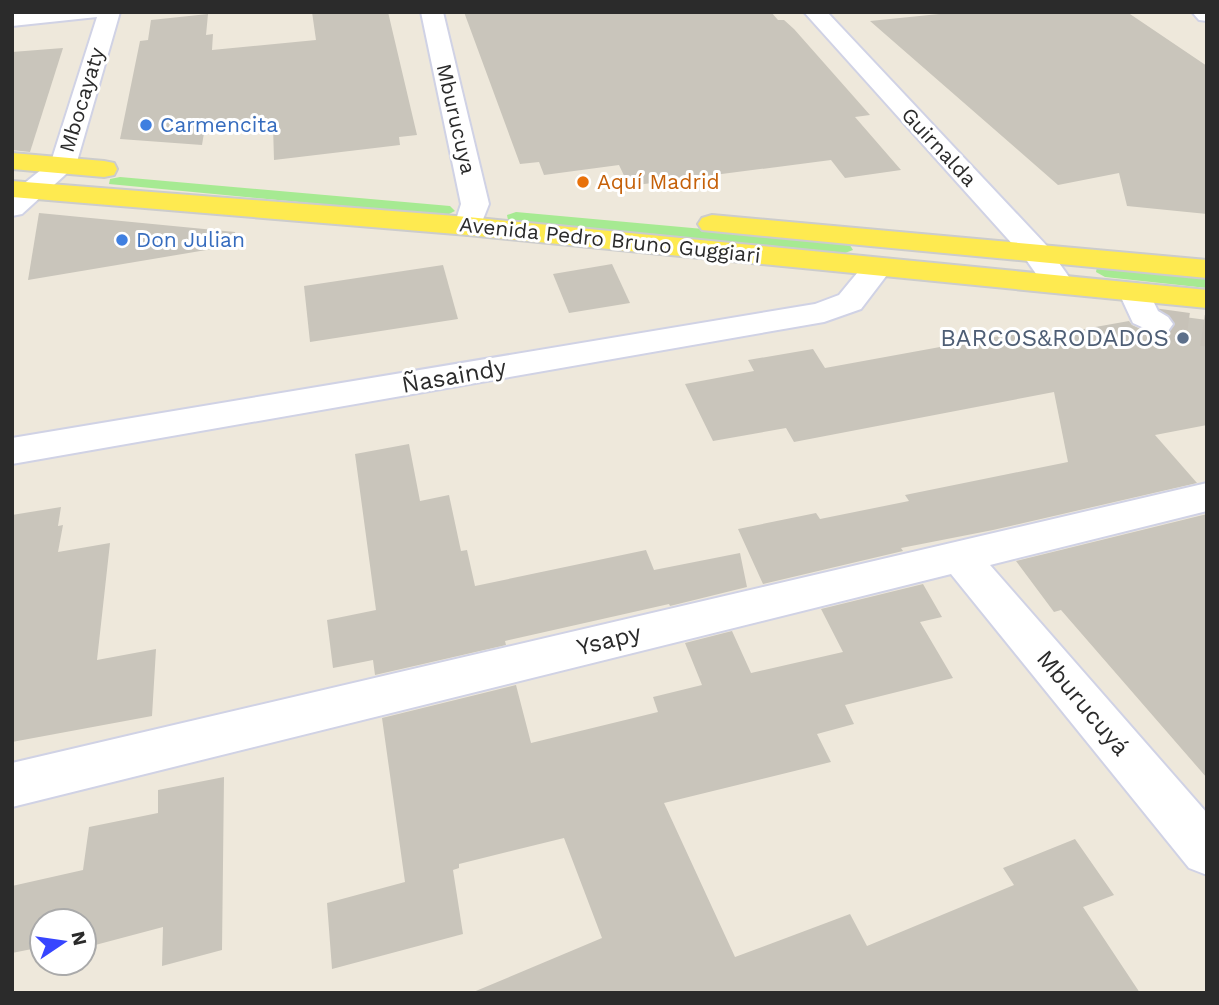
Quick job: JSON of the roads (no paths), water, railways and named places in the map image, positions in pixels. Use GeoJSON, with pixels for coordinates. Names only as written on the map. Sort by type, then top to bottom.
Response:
{"type":"FeatureCollection","features":[{"type":"Feature","properties":{"kind":"main road","name":"Avenida Pedro Bruno Guggiari"},"geometry":{"type":"LineString","coordinates":[[12,161],[472,215],[878,267],[1207,299]]}},
{"type":"Feature","properties":{"kind":"main road","name":"Avenida Pedro Bruno Guggiari"},"geometry":{"type":"LineString","coordinates":[[18,198],[472,215],[1036,252],[1207,269]]}},
{"type":"Feature","properties":{"kind":"street"},"geometry":{"type":"LineString","coordinates":[[12,19],[91,12]]}},
{"type":"Feature","properties":{"kind":"street","name":"Mbocayaty"},"geometry":{"type":"LineString","coordinates":[[18,198],[63,165],[109,12]]}},
{"type":"Feature","properties":{"kind":"street","name":"Mburucuya"},"geometry":{"type":"LineString","coordinates":[[432,12],[472,215]]}},
{"type":"Feature","properties":{"kind":"street","name":"Guirnalda"},"geometry":{"type":"LineString","coordinates":[[815,12],[1036,252],[1059,284]]}},
{"type":"Feature","properties":{"kind":"street","name":"Ñasaindy"},"geometry":{"type":"LineString","coordinates":[[12,451],[797,318],[850,302],[878,267]]}},
{"type":"Feature","properties":{"kind":"street"},"geometry":{"type":"LineString","coordinates":[[1135,292],[1144,316],[1157,324]]}},
{"type":"Feature","properties":{"kind":"street","name":"Ysapy"},"geometry":{"type":"LineString","coordinates":[[12,785],[1207,497]]}},
{"type":"Feature","properties":{"kind":"street","name":"Mburucuyá"},"geometry":{"type":"LineString","coordinates":[[958,555],[1207,851]]}},
{"type":"Feature","properties":{"kind":"tunnel"},"geometry":{"type":"LineString","coordinates":[[1157,324],[1207,331]]}},
{"type":"Feature","properties":{"kind":"place","name":"Carmencita"},"geometry":{"type":"Point","coordinates":[146,125]}},
{"type":"Feature","properties":{"kind":"place","name":"Aquí Madrid"},"geometry":{"type":"Point","coordinates":[583,182]}},
{"type":"Feature","properties":{"kind":"place","name":"Don Julian"},"geometry":{"type":"Point","coordinates":[122,240]}},
{"type":"Feature","properties":{"kind":"place","name":"BARCOS&RODADOS"},"geometry":{"type":"Point","coordinates":[1183,338]}}]}
